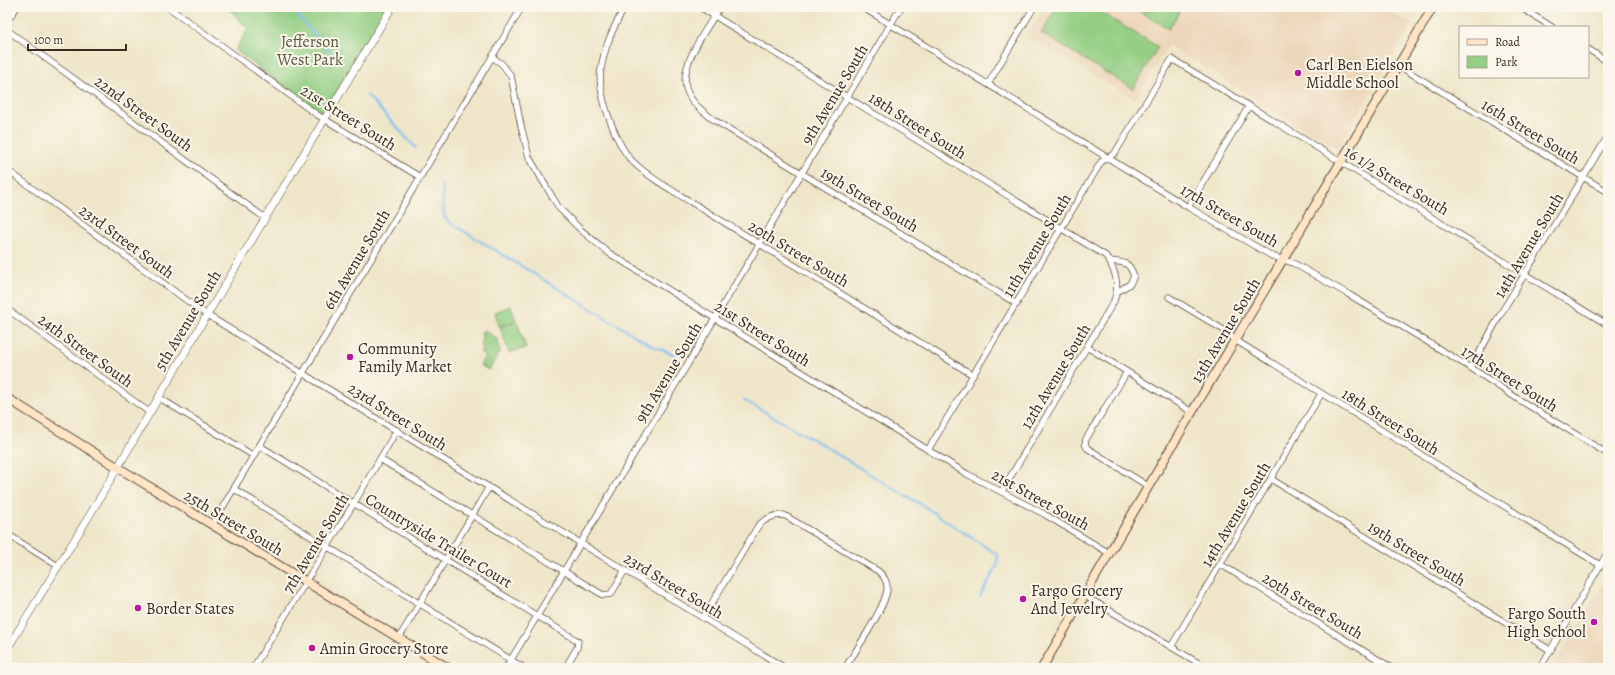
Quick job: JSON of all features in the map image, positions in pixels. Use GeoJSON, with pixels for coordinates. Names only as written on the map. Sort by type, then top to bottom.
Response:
{"type":"FeatureCollection","features":[{"type":"Feature","properties":{"kind":"main road","name":"13th Avenue South"},"geometry":{"type":"LineString","coordinates":[[1042,668],[1148,486],[1433,7]]}},
{"type":"Feature","properties":{"kind":"main road","name":"25th Street South"},"geometry":{"type":"LineString","coordinates":[[7,398],[117,467],[448,668]]}},
{"type":"Feature","properties":{"kind":"street"},"geometry":{"type":"LineString","coordinates":[[7,21],[18,7]]}},
{"type":"Feature","properties":{"kind":"street","name":"21st Street South"},"geometry":{"type":"LineString","coordinates":[[168,7],[324,119],[420,177]]}},
{"type":"Feature","properties":{"kind":"street","name":"5th Avenue South"},"geometry":{"type":"LineString","coordinates":[[7,648],[58,566],[392,7]]}},
{"type":"Feature","properties":{"kind":"street","name":"6th Avenue South"},"geometry":{"type":"LineString","coordinates":[[212,525],[522,7]]}},
{"type":"Feature","properties":{"kind":"street","name":"20th Street South"},"geometry":{"type":"LineString","coordinates":[[625,7],[610,35],[600,71],[603,100],[613,132],[630,159],[649,175],[973,376]]}},
{"type":"Feature","properties":{"kind":"street","name":"18th Street South"},"geometry":{"type":"LineString","coordinates":[[700,7],[1106,256],[1117,281],[1117,292]]}},
{"type":"Feature","properties":{"kind":"street"},"geometry":{"type":"LineString","coordinates":[[715,16],[720,7]]}},
{"type":"Feature","properties":{"kind":"street","name":"17th Street South"},"geometry":{"type":"LineString","coordinates":[[862,7],[1188,207],[1272,256],[1293,263],[1348,294],[1471,368],[1518,399],[1608,454]]}},
{"type":"Feature","properties":{"kind":"street","name":"9th Avenue South"},"geometry":{"type":"LineString","coordinates":[[506,668],[901,7]]}},
{"type":"Feature","properties":{"kind":"street"},"geometry":{"type":"LineString","coordinates":[[988,84],[1034,7]]}},
{"type":"Feature","properties":{"kind":"street"},"geometry":{"type":"LineString","coordinates":[[1520,7],[1550,26]]}},
{"type":"Feature","properties":{"kind":"street","name":"19th Street South"},"geometry":{"type":"LineString","coordinates":[[715,16],[691,58],[685,75],[686,89],[692,100],[701,110],[714,120],[1017,304]]}},
{"type":"Feature","properties":{"kind":"street","name":"22nd Street South"},"geometry":{"type":"LineString","coordinates":[[7,30],[265,218]]}},
{"type":"Feature","properties":{"kind":"street"},"geometry":{"type":"LineString","coordinates":[[1589,50],[1608,62]]}},
{"type":"Feature","properties":{"kind":"street","name":"21st Street South"},"geometry":{"type":"LineString","coordinates":[[492,57],[502,64],[511,76],[521,126],[530,157],[559,208],[581,230],[609,253],[967,474],[1044,514],[1109,553]]}},
{"type":"Feature","properties":{"kind":"street","name":"16 1/2 Street South"},"geometry":{"type":"LineString","coordinates":[[1172,59],[1608,325]]}},
{"type":"Feature","properties":{"kind":"street","name":"11th Avenue South"},"geometry":{"type":"LineString","coordinates":[[928,450],[1017,304],[1100,162],[1116,153],[1172,59]]}},
{"type":"Feature","properties":{"kind":"street","name":"16th Street South"},"geometry":{"type":"LineString","coordinates":[[1399,66],[1608,192]]}},
{"type":"Feature","properties":{"kind":"street"},"geometry":{"type":"LineString","coordinates":[[1188,207],[1249,106]]}},
{"type":"Feature","properties":{"kind":"street","name":"14th Avenue South"},"geometry":{"type":"LineString","coordinates":[[1471,368],[1525,274],[1608,136]]}},
{"type":"Feature","properties":{"kind":"street","name":"23rd Street South"},"geometry":{"type":"LineString","coordinates":[[7,170],[207,315],[785,668]]}},
{"type":"Feature","properties":{"kind":"street"},"geometry":{"type":"LineString","coordinates":[[1109,261],[1125,262],[1130,266],[1134,276],[1130,284],[1117,292]]}},
{"type":"Feature","properties":{"kind":"street","name":"12th Avenue South"},"geometry":{"type":"LineString","coordinates":[[1002,491],[1114,301],[1117,292]]}},
{"type":"Feature","properties":{"kind":"street","name":"18th Street South"},"geometry":{"type":"LineString","coordinates":[[1169,297],[1227,332],[1235,340],[1321,394],[1600,565]]}},
{"type":"Feature","properties":{"kind":"street","name":"24th Street South"},"geometry":{"type":"LineString","coordinates":[[7,309],[149,412]]}},
{"type":"Feature","properties":{"kind":"street"},"geometry":{"type":"LineString","coordinates":[[1087,347],[1192,412]]}},
{"type":"Feature","properties":{"kind":"street"},"geometry":{"type":"LineString","coordinates":[[1127,372],[1086,439],[1085,444],[1087,448],[1148,486]]}},
{"type":"Feature","properties":{"kind":"street","name":"14th Avenue South"},"geometry":{"type":"LineString","coordinates":[[1171,647],[1321,394]]}},
{"type":"Feature","properties":{"kind":"street"},"geometry":{"type":"LineString","coordinates":[[158,397],[254,456]]}},
{"type":"Feature","properties":{"kind":"street","name":"7th Avenue South"},"geometry":{"type":"LineString","coordinates":[[253,668],[397,430]]}},
{"type":"Feature","properties":{"kind":"street","name":"Countryside Trailer Court"},"geometry":{"type":"LineString","coordinates":[[260,446],[538,615],[578,641],[578,648],[565,668]]}},
{"type":"Feature","properties":{"kind":"street"},"geometry":{"type":"LineString","coordinates":[[380,459],[604,595],[611,594],[625,570]]}},
{"type":"Feature","properties":{"kind":"street","name":"19th Street South"},"geometry":{"type":"LineString","coordinates":[[1271,479],[1550,650]]}},
{"type":"Feature","properties":{"kind":"street"},"geometry":{"type":"LineString","coordinates":[[399,638],[489,487]]}},
{"type":"Feature","properties":{"kind":"street"},"geometry":{"type":"LineString","coordinates":[[234,490],[524,668]]}},
{"type":"Feature","properties":{"kind":"street"},"geometry":{"type":"LineString","coordinates":[[703,618],[758,526],[770,517],[784,515],[878,571],[886,580],[887,590],[883,603],[845,668]]}},
{"type":"Feature","properties":{"kind":"street"},"geometry":{"type":"LineString","coordinates":[[7,534],[58,566]]}},
{"type":"Feature","properties":{"kind":"street"},"geometry":{"type":"LineString","coordinates":[[1540,668],[1608,552]]}},
{"type":"Feature","properties":{"kind":"street","name":"20th Street South"},"geometry":{"type":"LineString","coordinates":[[1220,564],[1392,668]]}},
{"type":"Feature","properties":{"kind":"street"},"geometry":{"type":"LineString","coordinates":[[1085,596],[1207,668]]}},
{"type":"Feature","properties":{"kind":"shaded area","name":"Carl Ben Eielson Middle School"},"geometry":{"type":"Polygon","coordinates":[[[1045,7],[1382,7],[1412,24],[1337,149],[1168,45],[1135,99],[1027,37],[1045,7]]]}},
{"type":"Feature","properties":{"kind":"shaded area","name":"Fargo South High School"},"geometry":{"type":"Polygon","coordinates":[[[1608,576],[1608,668],[1553,668],[1608,576]]]}},
{"type":"Feature","properties":{"kind":"green space","name":"Jefferson West Park"},"geometry":{"type":"Polygon","coordinates":[[[228,7],[386,7],[323,114],[235,50],[248,29],[228,7]]]}},
{"type":"Feature","properties":{"kind":"green space"},"geometry":{"type":"Polygon","coordinates":[[[1057,7],[1092,7],[1158,47],[1133,89],[1041,33],[1057,7]]]}},
{"type":"Feature","properties":{"kind":"green space"},"geometry":{"type":"Polygon","coordinates":[[[1132,7],[1182,7],[1169,29],[1132,7]]]}},
{"type":"Feature","properties":{"kind":"green space"},"geometry":{"type":"Polygon","coordinates":[[[511,306],[516,320],[499,326],[495,312],[511,306]]]}},
{"type":"Feature","properties":{"kind":"green space"},"geometry":{"type":"Polygon","coordinates":[[[517,322],[526,348],[509,353],[500,327],[517,322]]]}},
{"type":"Feature","properties":{"kind":"green space"},"geometry":{"type":"Polygon","coordinates":[[[484,330],[497,339],[500,352],[489,370],[480,365],[485,356],[481,353],[482,331],[484,330]]]}},
{"type":"Feature","properties":{"kind":"waterway"},"geometry":{"type":"LineString","coordinates":[[290,7],[338,61]]}},
{"type":"Feature","properties":{"kind":"waterway"},"geometry":{"type":"LineString","coordinates":[[367,95],[416,148]]}},
{"type":"Feature","properties":{"kind":"waterway"},"geometry":{"type":"LineString","coordinates":[[442,185],[444,216],[449,222],[652,346],[676,355]]}},
{"type":"Feature","properties":{"kind":"waterway"},"geometry":{"type":"LineString","coordinates":[[744,400],[919,503],[998,555],[997,566],[980,597]]}},
{"type":"Feature","properties":{"kind":"place","name":"Carl Ben Eielson Middle School"},"geometry":{"type":"Point","coordinates":[1298,73]}},
{"type":"Feature","properties":{"kind":"place","name":"Community Family Market"},"geometry":{"type":"Point","coordinates":[350,357]}},
{"type":"Feature","properties":{"kind":"place","name":"Fargo Grocery And Jewelry"},"geometry":{"type":"Point","coordinates":[1023,599]}},
{"type":"Feature","properties":{"kind":"place","name":"Border States"},"geometry":{"type":"Point","coordinates":[138,608]}},
{"type":"Feature","properties":{"kind":"place","name":"Fargo South High School"},"geometry":{"type":"Point","coordinates":[1594,622]}},
{"type":"Feature","properties":{"kind":"place","name":"Amin Grocery Store"},"geometry":{"type":"Point","coordinates":[312,648]}}]}
